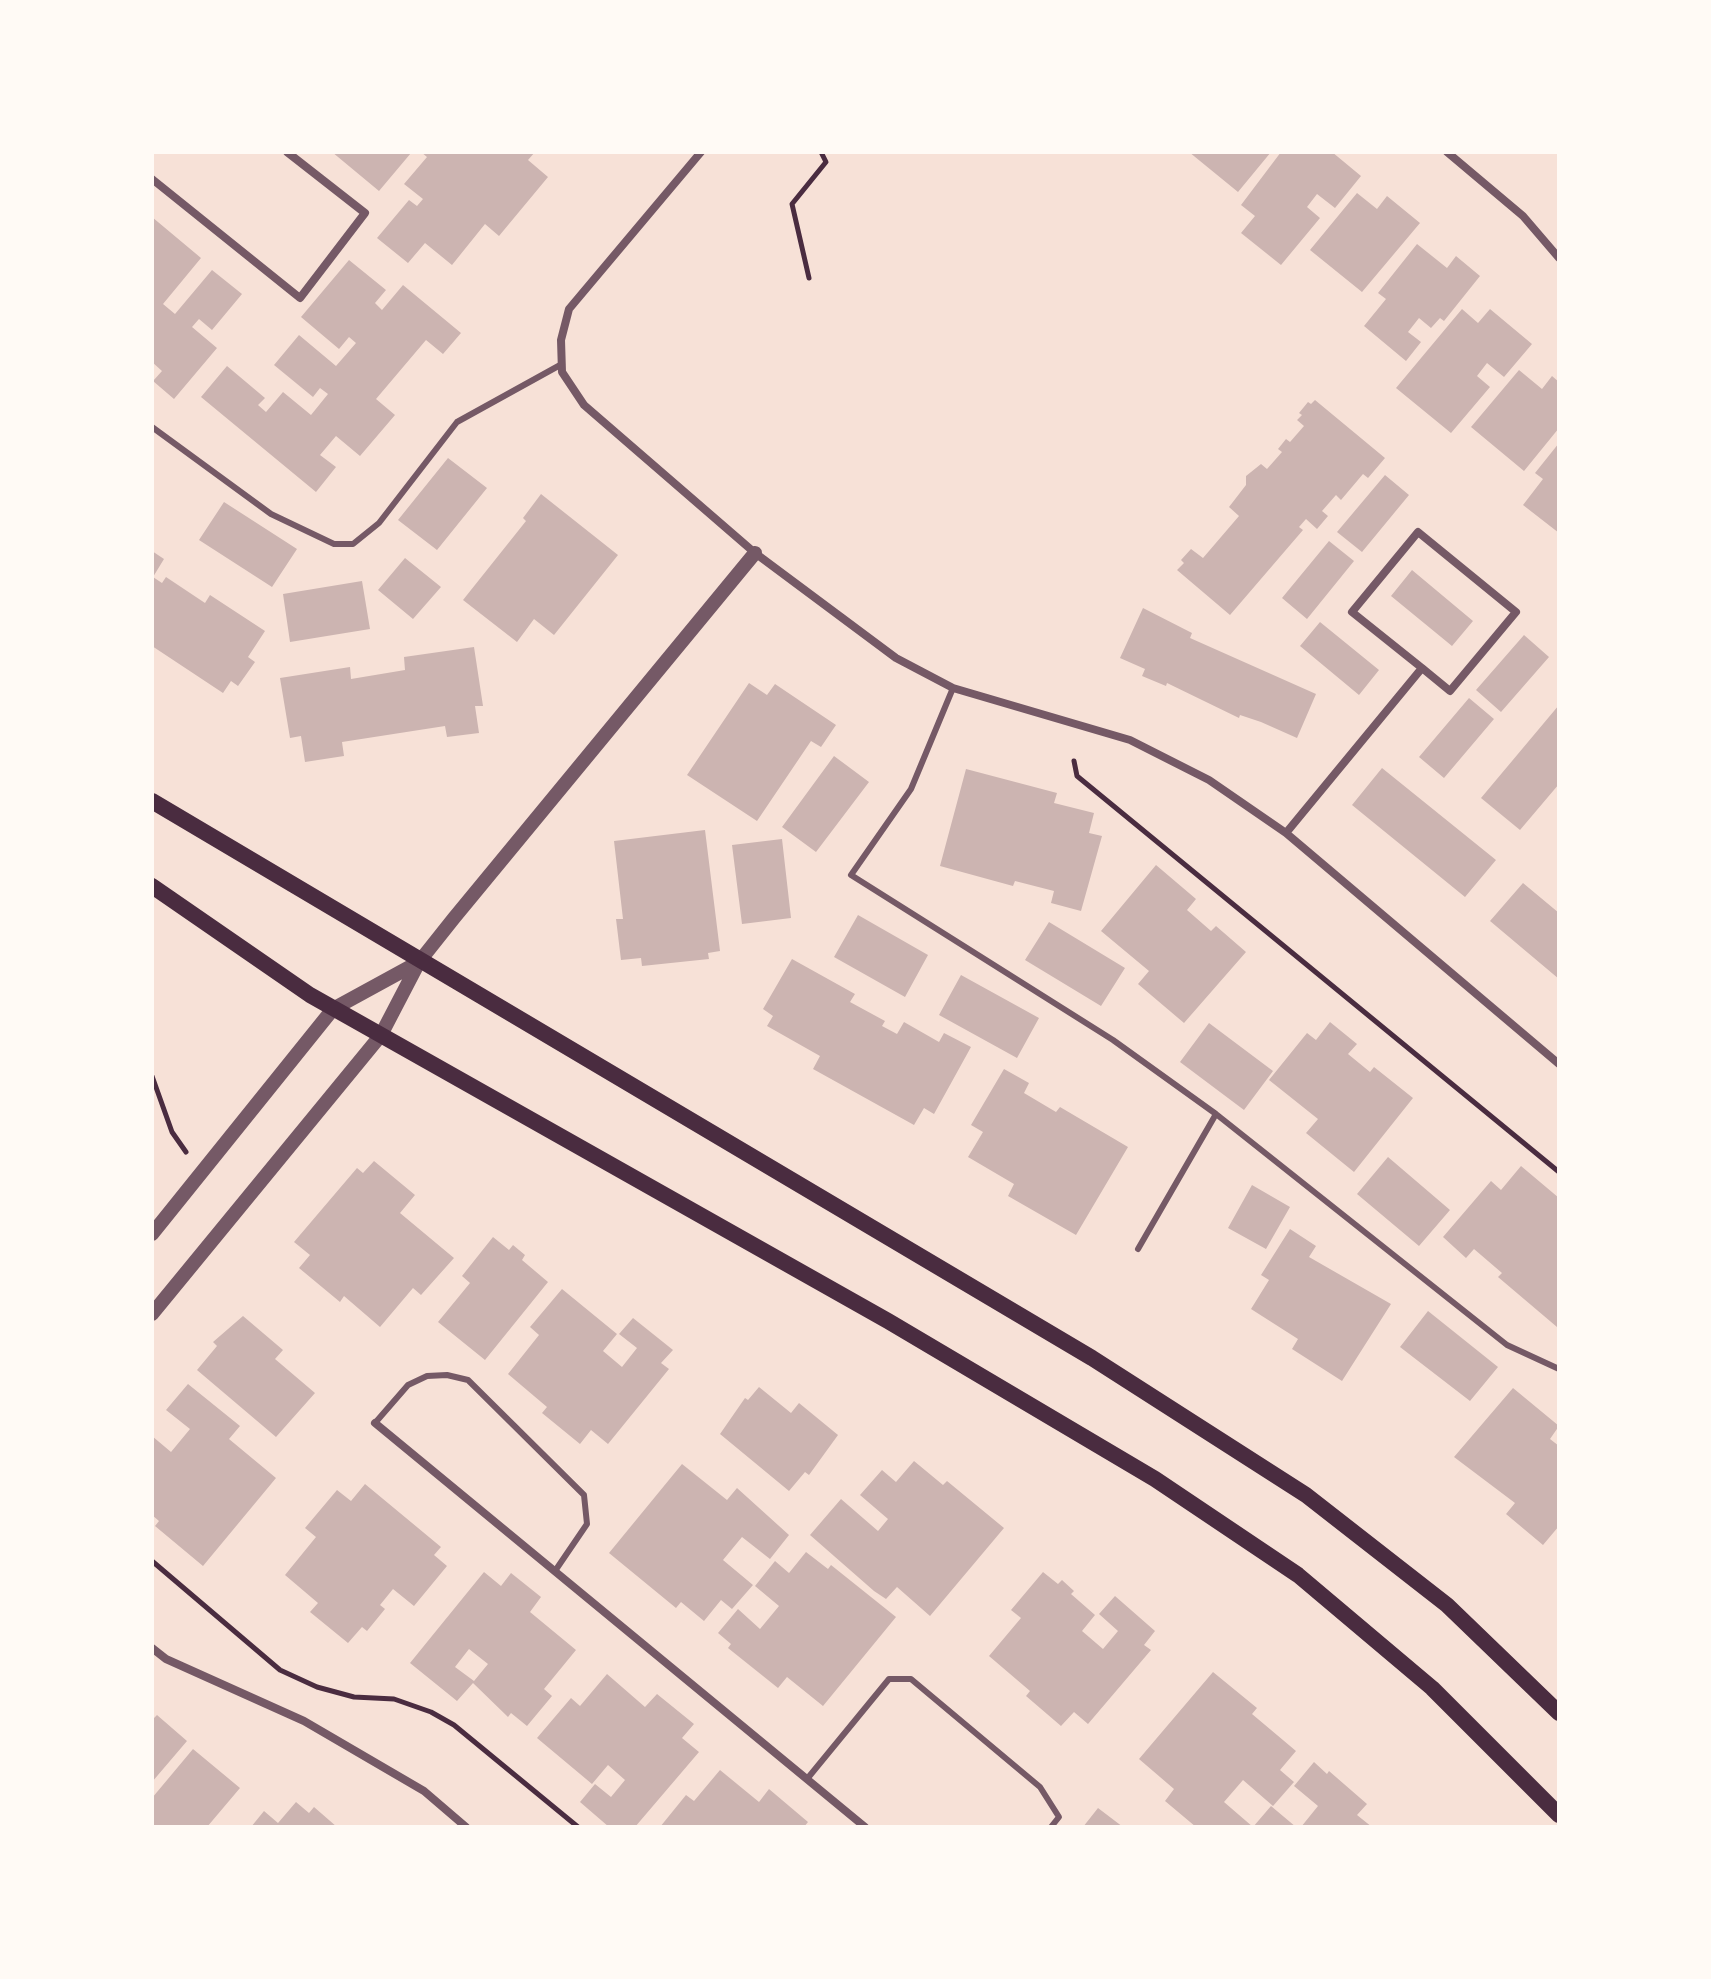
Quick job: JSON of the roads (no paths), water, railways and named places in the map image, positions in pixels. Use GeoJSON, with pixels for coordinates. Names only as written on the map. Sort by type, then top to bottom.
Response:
{"type":"FeatureCollection","features":[{"type":"Feature","properties":{"kind":"main road"},"geometry":{"type":"LineString","coordinates":[[152,801],[1092,1358],[1306,1495],[1447,1605],[1559,1713]]}},
{"type":"Feature","properties":{"kind":"main road"},"geometry":{"type":"LineString","coordinates":[[152,886],[333,1009],[888,1321],[1155,1479],[1298,1575],[1432,1688],[1559,1815]]}},
{"type":"Feature","properties":{"kind":"street"},"geometry":{"type":"LineString","coordinates":[[152,179],[300,298],[365,213],[287,152]]}},
{"type":"Feature","properties":{"kind":"street"},"geometry":{"type":"LineString","coordinates":[[701,152],[569,309],[563,325],[562,364],[570,389],[584,405],[755,553],[896,658],[953,688],[1130,740],[1209,780],[1286,833],[1559,1064]]}},
{"type":"Feature","properties":{"kind":"street"},"geometry":{"type":"LineString","coordinates":[[1447,152],[1523,216],[1559,258]]}},
{"type":"Feature","properties":{"kind":"street"},"geometry":{"type":"LineString","coordinates":[[1418,532],[1516,612],[1450,691],[1422,668],[1352,612],[1418,532]]}},
{"type":"Feature","properties":{"kind":"street"},"geometry":{"type":"LineString","coordinates":[[152,1314],[381,1035],[419,962],[755,553]]}},
{"type":"Feature","properties":{"kind":"street"},"geometry":{"type":"LineString","coordinates":[[1286,833],[1422,668]]}},
{"type":"Feature","properties":{"kind":"street"},"geometry":{"type":"LineString","coordinates":[[152,1234],[333,1009],[419,962]]}},
{"type":"Feature","properties":{"kind":"street"},"geometry":{"type":"LineString","coordinates":[[375,1423],[865,1827]]}},
{"type":"Feature","properties":{"kind":"street"},"geometry":{"type":"LineString","coordinates":[[152,1648],[166,1659],[304,1721],[424,1791],[466,1827]]}},
{"type":"Feature","properties":{"kind":"lane"},"geometry":{"type":"LineString","coordinates":[[152,427],[271,514],[334,544],[353,544],[379,523],[457,422],[562,364]]}},
{"type":"Feature","properties":{"kind":"lane"},"geometry":{"type":"LineString","coordinates":[[953,688],[911,789],[851,875],[1113,1040],[1216,1114],[1507,1345],[1559,1369]]}},
{"type":"Feature","properties":{"kind":"lane"},"geometry":{"type":"LineString","coordinates":[[1138,1249],[1216,1114]]}},
{"type":"Feature","properties":{"kind":"lane"},"geometry":{"type":"LineString","coordinates":[[375,1423],[408,1385],[427,1376],[447,1375],[468,1380],[584,1495],[587,1524],[555,1571]]}},
{"type":"Feature","properties":{"kind":"lane"},"geometry":{"type":"LineString","coordinates":[[807,1779],[889,1679],[911,1679],[1040,1787],[1059,1817],[1051,1827]]}}]}
